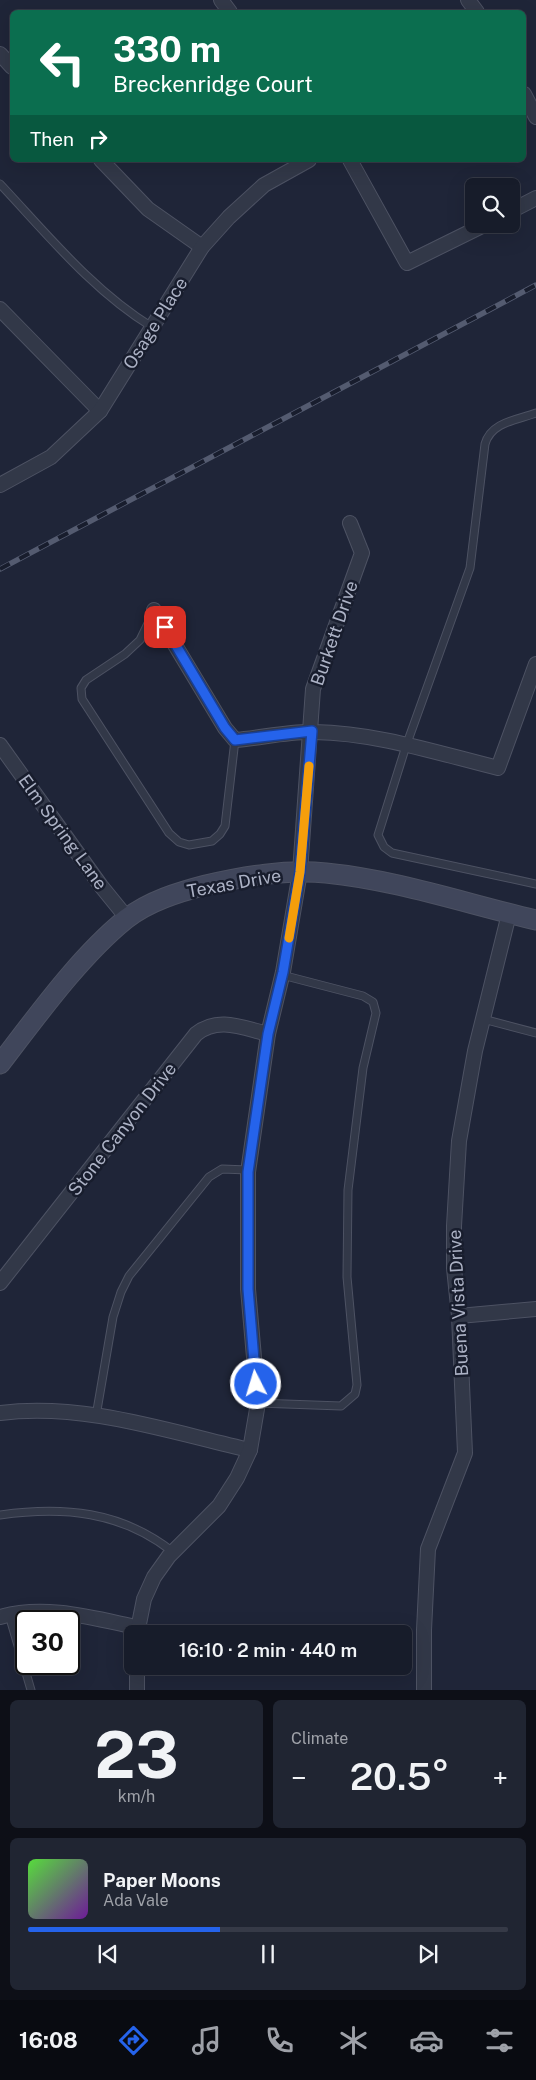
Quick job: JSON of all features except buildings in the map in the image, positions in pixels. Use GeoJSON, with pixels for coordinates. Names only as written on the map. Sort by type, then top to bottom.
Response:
{"type":"FeatureCollection","features":[{"type":"Feature","properties":{"kind":"street"},"geometry":{"type":"LineString","coordinates":[[0,54],[10,65]]}},
{"type":"Feature","properties":{"kind":"street"},"geometry":{"type":"LineString","coordinates":[[526,98],[536,117]]}},
{"type":"Feature","properties":{"kind":"street"},"geometry":{"type":"LineString","coordinates":[[103,162],[148,209],[202,247]]}},
{"type":"Feature","properties":{"kind":"street","name":"Osage Place"},"geometry":{"type":"LineString","coordinates":[[0,485],[51,457],[100,411],[202,247],[229,217],[264,185],[305,162]]}},
{"type":"Feature","properties":{"kind":"street"},"geometry":{"type":"LineString","coordinates":[[351,162],[408,264],[468,233]]}},
{"type":"Feature","properties":{"kind":"street"},"geometry":{"type":"LineString","coordinates":[[520,206],[536,198]]}},
{"type":"Feature","properties":{"kind":"street"},"geometry":{"type":"LineString","coordinates":[[0,310],[100,411]]}},
{"type":"Feature","properties":{"kind":"street","name":"Burkett Drive"},"geometry":{"type":"LineString","coordinates":[[137,1625],[144,1599],[154,1577],[173,1552],[220,1506],[237,1478],[250,1450],[258,1402],[248,1289],[248,1170],[268,1034],[282,975],[300,872],[312,731],[313,689],[362,554],[350,523]]}},
{"type":"Feature","properties":{"kind":"street"},"geometry":{"type":"LineString","coordinates":[[154,610],[225,728],[235,740],[312,731],[376,738],[498,768],[536,664]]}},
{"type":"Feature","properties":{"kind":"street","name":"Elm Spring Lane"},"geometry":{"type":"LineString","coordinates":[[0,745],[101,886],[127,918]]}},
{"type":"Feature","properties":{"kind":"street","name":"Texas Drive"},"geometry":{"type":"LineString","coordinates":[[0,1064],[6,1045],[127,918],[146,906],[184,890],[264,874],[326,873],[365,879],[536,920]]}},
{"type":"Feature","properties":{"kind":"street","name":"Buena Vista Drive"},"geometry":{"type":"LineString","coordinates":[[424,1690],[424,1630],[428,1549],[465,1453],[454,1235],[459,1141],[465,1098],[482,1019],[509,914]]}},
{"type":"Feature","properties":{"kind":"street","name":"Stone Canyon Drive"},"geometry":{"type":"LineString","coordinates":[[0,1283],[196,1034],[207,1026],[218,1023],[268,1034]]}},
{"type":"Feature","properties":{"kind":"street"},"geometry":{"type":"LineString","coordinates":[[459,1316],[536,1309]]}},
{"type":"Feature","properties":{"kind":"street"},"geometry":{"type":"LineString","coordinates":[[0,1414],[51,1411],[96,1416],[250,1450]]}},
{"type":"Feature","properties":{"kind":"street"},"geometry":{"type":"LineString","coordinates":[[4,1616],[40,1612],[82,1616],[124,1627]]}},
{"type":"Feature","properties":{"kind":"street"},"geometry":{"type":"LineString","coordinates":[[137,1675],[137,1690]]}},
{"type":"Feature","properties":{"kind":"lane"},"geometry":{"type":"LineString","coordinates":[[0,184],[92,281],[137,318],[152,327]]}},
{"type":"Feature","properties":{"kind":"lane"},"geometry":{"type":"LineString","coordinates":[[536,413],[496,427],[488,433],[485,444],[470,568],[406,746],[378,835],[384,847],[392,853],[536,884]]}},
{"type":"Feature","properties":{"kind":"lane"},"geometry":{"type":"LineString","coordinates":[[154,610],[140,640],[125,654],[86,680],[81,688],[82,699],[169,833],[179,842],[189,845],[212,841],[225,826],[235,740]]}},
{"type":"Feature","properties":{"kind":"lane"},"geometry":{"type":"LineString","coordinates":[[258,1402],[341,1406],[355,1394],[357,1385],[347,1277],[348,1190],[363,1068],[376,1013],[373,1002],[363,996],[282,975]]}},
{"type":"Feature","properties":{"kind":"lane"},"geometry":{"type":"LineString","coordinates":[[482,1019],[536,1033]]}},
{"type":"Feature","properties":{"kind":"lane"},"geometry":{"type":"LineString","coordinates":[[96,1416],[116,1306],[129,1276],[209,1177],[222,1169],[248,1170]]}},
{"type":"Feature","properties":{"kind":"lane"},"geometry":{"type":"LineString","coordinates":[[0,1515],[55,1511],[114,1520],[132,1526],[157,1540],[173,1552]]}},
{"type":"Feature","properties":{"kind":"lane"},"geometry":{"type":"LineString","coordinates":[[4,1616],[31,1690]]}},
{"type":"Feature","properties":{"kind":"railway"},"geometry":{"type":"LineString","coordinates":[[0,569],[536,285]]}},
{"type":"Feature","properties":{"kind":"slow traffic"},"geometry":{"type":"LineString","coordinates":[[289,938],[300,872],[309,766]]}},
{"type":"Feature","properties":{"kind":"route"},"geometry":{"type":"LineString","coordinates":[[165,627],[225,728],[235,740],[312,731],[300,872],[283,972],[268,1034],[248,1172],[248,1289],[256,1384]]}}]}
